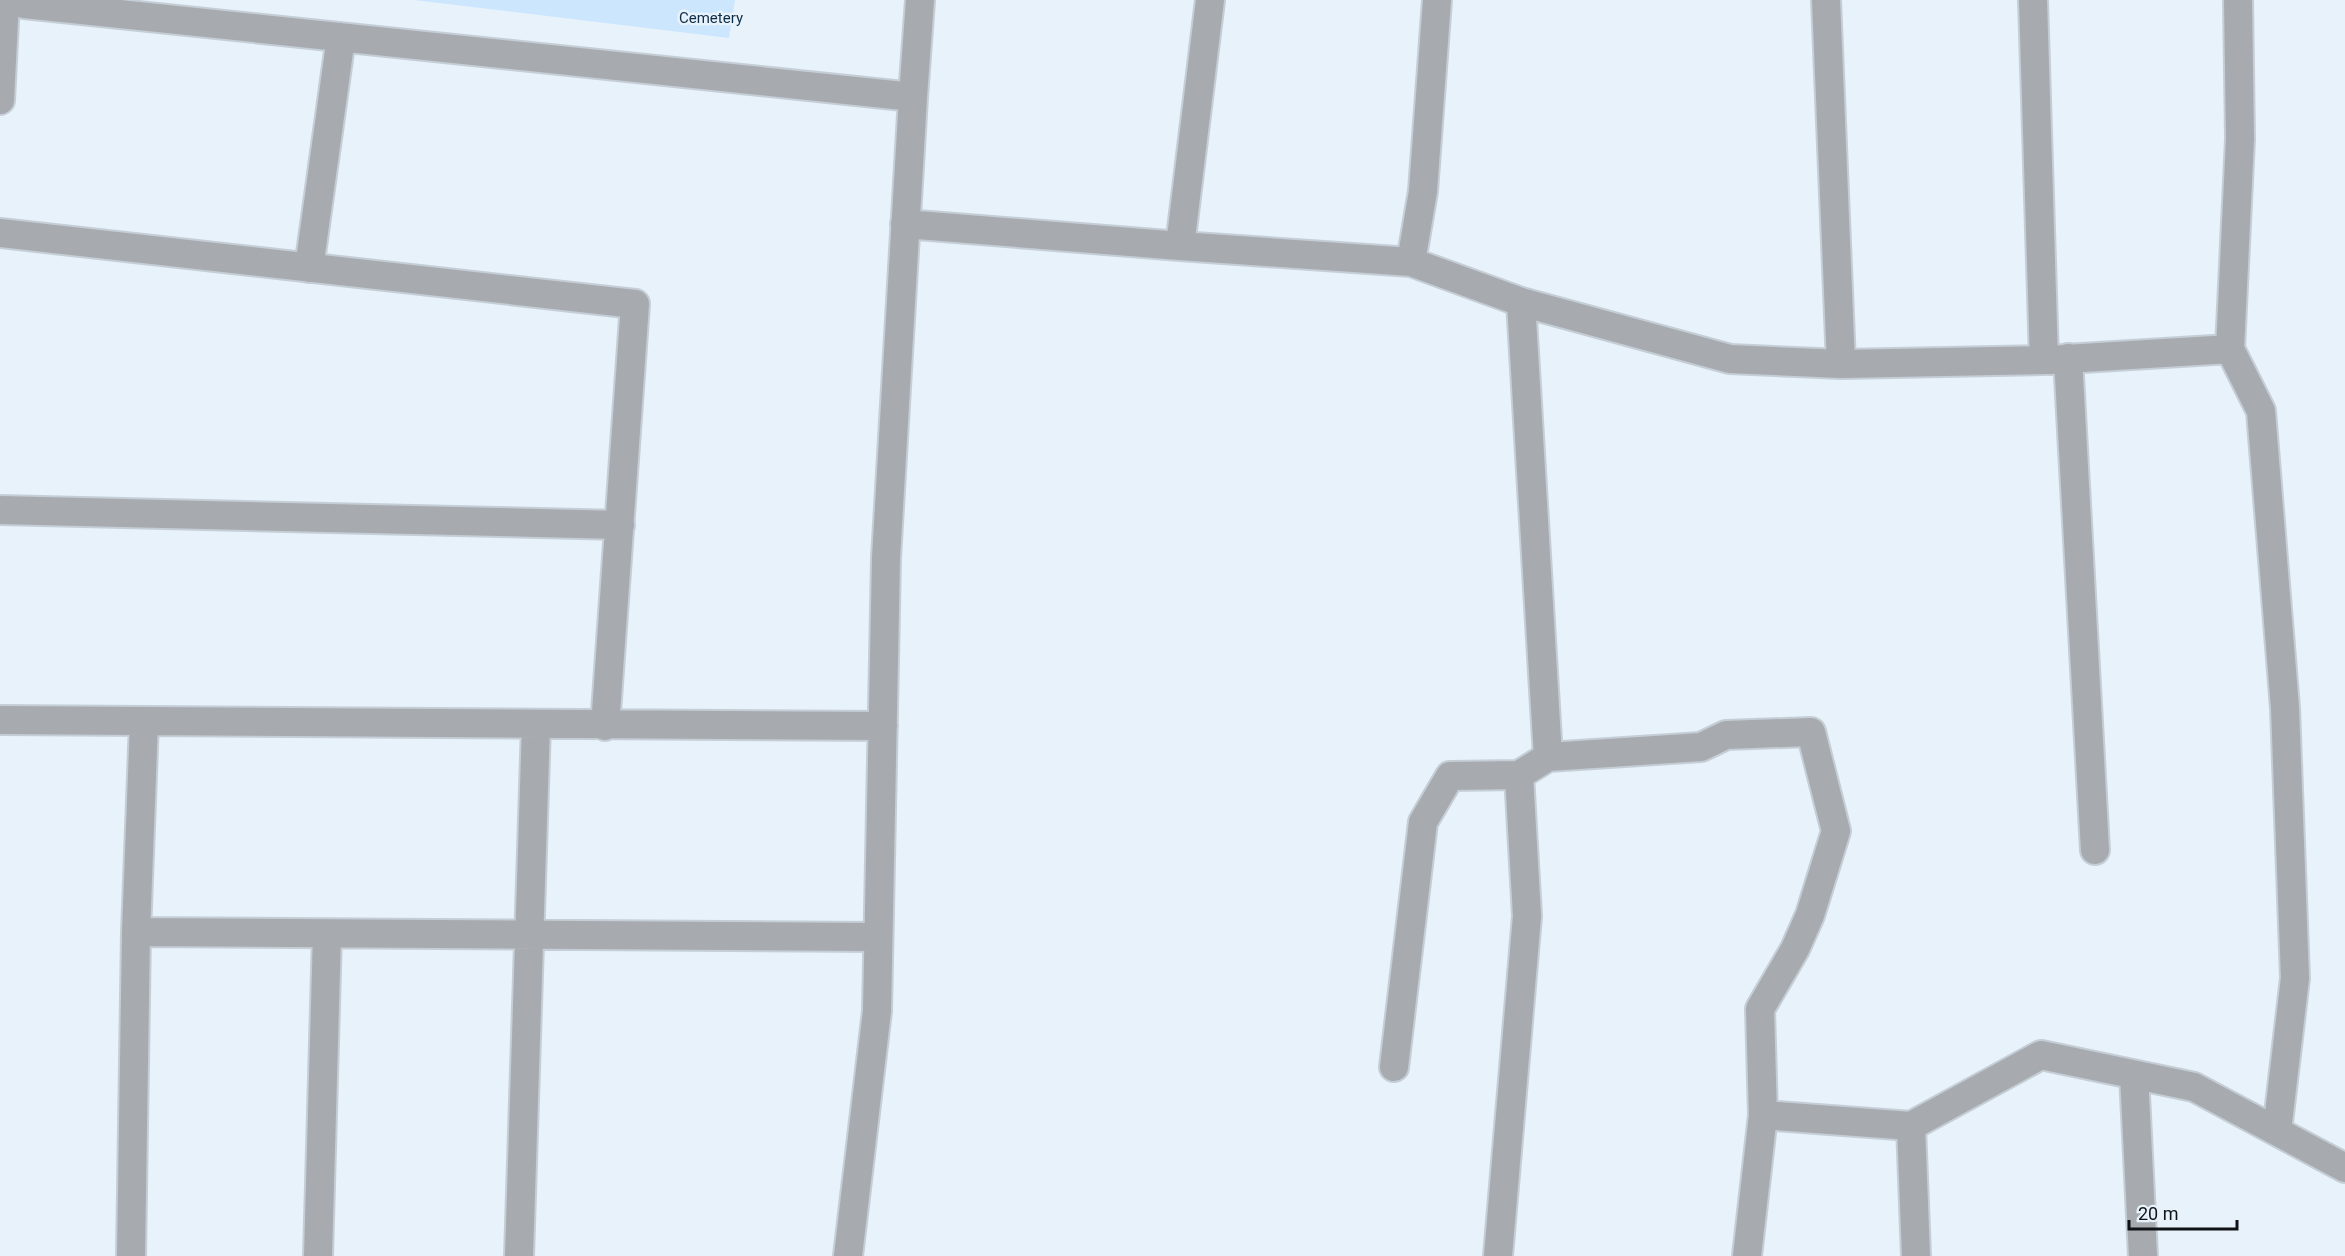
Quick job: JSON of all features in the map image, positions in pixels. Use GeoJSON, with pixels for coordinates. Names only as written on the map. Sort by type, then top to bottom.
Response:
{"type":"FeatureCollection","features":[{"type":"Feature","properties":{"kind":"street"},"geometry":{"type":"LineString","coordinates":[[0,98],[5,0]]}},
{"type":"Feature","properties":{"kind":"street"},"geometry":{"type":"LineString","coordinates":[[22,0],[24,4],[913,97]]}},
{"type":"Feature","properties":{"kind":"street"},"geometry":{"type":"LineString","coordinates":[[848,1256],[877,1011],[886,558],[920,0]]}},
{"type":"Feature","properties":{"kind":"street"},"geometry":{"type":"LineString","coordinates":[[1180,246],[1210,0]]}},
{"type":"Feature","properties":{"kind":"street"},"geometry":{"type":"LineString","coordinates":[[1411,262],[1423,191],[1437,0]]}},
{"type":"Feature","properties":{"kind":"street"},"geometry":{"type":"LineString","coordinates":[[1826,0],[1841,364]]}},
{"type":"Feature","properties":{"kind":"street"},"geometry":{"type":"LineString","coordinates":[[2033,0],[2056,359],[2095,850]]}},
{"type":"Feature","properties":{"kind":"street"},"geometry":{"type":"LineString","coordinates":[[2238,0],[2240,139],[2230,349],[2261,411],[2285,708],[2295,978],[2277,1131]]}},
{"type":"Feature","properties":{"kind":"street"},"geometry":{"type":"LineString","coordinates":[[309,268],[341,37]]}},
{"type":"Feature","properties":{"kind":"street"},"geometry":{"type":"LineString","coordinates":[[905,224],[1411,262],[1521,302],[1730,358],[1841,364],[2056,359],[2230,349]]}},
{"type":"Feature","properties":{"kind":"street"},"geometry":{"type":"LineString","coordinates":[[0,233],[635,304],[606,726]]}},
{"type":"Feature","properties":{"kind":"street"},"geometry":{"type":"LineString","coordinates":[[1521,302],[1548,757]]}},
{"type":"Feature","properties":{"kind":"street"},"geometry":{"type":"LineString","coordinates":[[0,510],[620,525]]}},
{"type":"Feature","properties":{"kind":"street"},"geometry":{"type":"LineString","coordinates":[[0,720],[606,726],[883,726]]}},
{"type":"Feature","properties":{"kind":"street"},"geometry":{"type":"LineString","coordinates":[[131,1256],[136,932],[144,722]]}},
{"type":"Feature","properties":{"kind":"street"},"geometry":{"type":"LineString","coordinates":[[519,1256],[536,725]]}},
{"type":"Feature","properties":{"kind":"street"},"geometry":{"type":"LineString","coordinates":[[1394,1067],[1423,822],[1450,776],[1519,775],[1548,757],[1701,747],[1726,735],[1811,732],[1836,831],[1810,915],[1795,950],[1760,1009],[1763,1115],[1747,1256]]}},
{"type":"Feature","properties":{"kind":"street"},"geometry":{"type":"LineString","coordinates":[[1498,1256],[1527,915],[1519,775]]}},
{"type":"Feature","properties":{"kind":"street"},"geometry":{"type":"LineString","coordinates":[[136,932],[879,937]]}},
{"type":"Feature","properties":{"kind":"street"},"geometry":{"type":"LineString","coordinates":[[318,1256],[327,934]]}},
{"type":"Feature","properties":{"kind":"street"},"geometry":{"type":"LineString","coordinates":[[1763,1115],[1911,1125],[2041,1055],[2194,1087],[2345,1168]]}},
{"type":"Feature","properties":{"kind":"street"},"geometry":{"type":"LineString","coordinates":[[2134,1074],[2143,1256]]}},
{"type":"Feature","properties":{"kind":"street"},"geometry":{"type":"LineString","coordinates":[[1911,1125],[1916,1256]]}},
{"type":"Feature","properties":{"kind":"green space","name":"Cemetery"},"geometry":{"type":"Polygon","coordinates":[[[414,0],[735,0],[729,38],[414,0]]]}}]}
